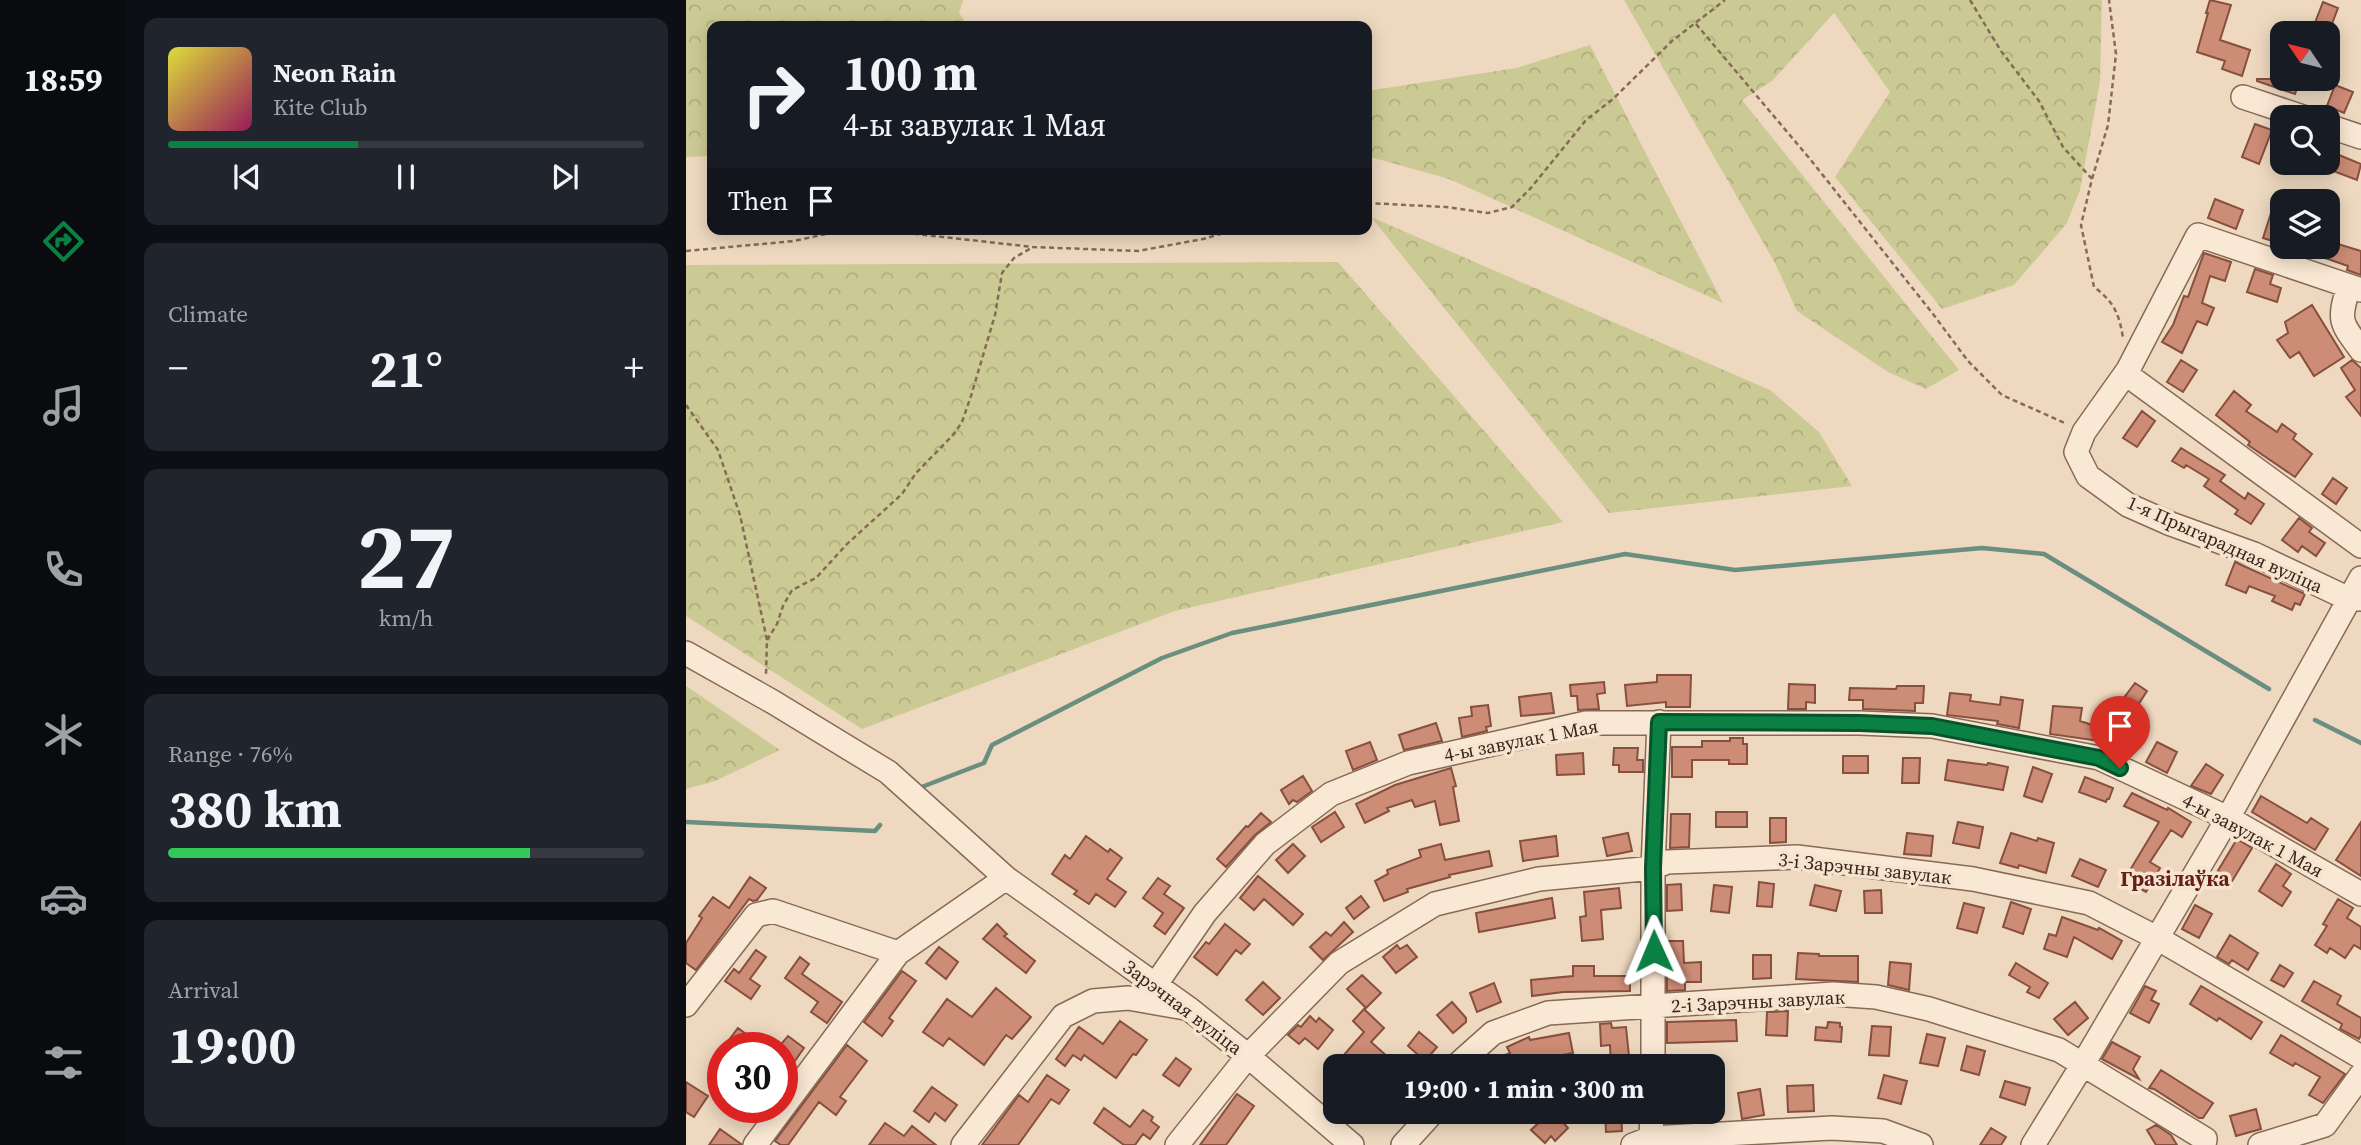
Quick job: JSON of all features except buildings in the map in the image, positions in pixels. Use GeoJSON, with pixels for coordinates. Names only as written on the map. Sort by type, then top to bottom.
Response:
{"type":"FeatureCollection","features":[{"type":"Feature","properties":{"kind":"street"},"geometry":{"type":"LineString","coordinates":[[2243,97],[2270,106]]}},
{"type":"Feature","properties":{"kind":"street"},"geometry":{"type":"LineString","coordinates":[[2340,129],[2361,137]]}},
{"type":"Feature","properties":{"kind":"street"},"geometry":{"type":"LineString","coordinates":[[2084,432],[2127,372],[2198,235],[2355,288],[2342,307],[2342,321],[2361,350]]}},
{"type":"Feature","properties":{"kind":"street"},"geometry":{"type":"LineString","coordinates":[[2127,372],[2361,546]]}},
{"type":"Feature","properties":{"kind":"street","name":"1-я Прыгарадная вуліца"},"geometry":{"type":"LineString","coordinates":[[2084,432],[2076,452],[2088,476],[2128,505],[2171,524],[2254,554],[2355,599]]}},
{"type":"Feature","properties":{"kind":"street"},"geometry":{"type":"LineString","coordinates":[[2033,1145],[2355,599],[2361,578]]}},
{"type":"Feature","properties":{"kind":"street","name":"Зарэчная вуліца"},"geometry":{"type":"LineString","coordinates":[[686,653],[888,772],[1006,878],[1188,1008],[1248,1056],[1346,1143]]}},
{"type":"Feature","properties":{"kind":"street"},"geometry":{"type":"LineString","coordinates":[[1653,1054],[1653,868],[1659,722]]}},
{"type":"Feature","properties":{"kind":"street","name":"4-ы завулак 1 Мая"},"geometry":{"type":"LineString","coordinates":[[1156,984],[1205,913],[1265,844],[1331,794],[1408,763],[1586,723],[1860,723],[1932,726],[2099,758],[2228,818],[2361,894]]}},
{"type":"Feature","properties":{"kind":"street","name":"3-і Зарэчны завулак"},"geometry":{"type":"LineString","coordinates":[[1177,1145],[1248,1056],[1339,963],[1435,904],[1539,880],[1653,868],[1667,862],[1797,857],[1973,879],[2088,903],[2157,937],[2361,1058]]}},
{"type":"Feature","properties":{"kind":"street"},"geometry":{"type":"LineString","coordinates":[[755,1145],[898,953],[1006,878]]}},
{"type":"Feature","properties":{"kind":"street"},"geometry":{"type":"LineString","coordinates":[[686,1005],[756,915],[773,911],[898,953]]}},
{"type":"Feature","properties":{"kind":"street","name":"2-і Зарэчны завулак"},"geometry":{"type":"LineString","coordinates":[[1469,1054],[1493,1033],[1548,1013],[1833,994],[1876,997],[1929,1009],[2059,1050],[2194,1131],[2205,1139],[2204,1145]]}},
{"type":"Feature","properties":{"kind":"street"},"geometry":{"type":"LineString","coordinates":[[963,1145],[1063,1016],[1093,1001],[1128,998],[1188,1008]]}},
{"type":"Feature","properties":{"kind":"street"},"geometry":{"type":"LineString","coordinates":[[2260,1145],[2325,1125],[2361,1075]]}},
{"type":"Feature","properties":{"kind":"street"},"geometry":{"type":"LineString","coordinates":[[1403,1145],[1422,1124]]}},
{"type":"Feature","properties":{"kind":"street"},"geometry":{"type":"LineString","coordinates":[[1648,1124],[1642,1142],[1832,1128],[1883,1131],[1921,1145]]}},
{"type":"Feature","properties":{"kind":"path"},"geometry":{"type":"LineString","coordinates":[[1372,203],[1446,207],[1488,213],[1512,207],[1531,189],[1586,120],[1614,99],[1672,41],[1725,0]]}},
{"type":"Feature","properties":{"kind":"path"},"geometry":{"type":"LineString","coordinates":[[1970,0],[2001,51],[2039,102],[2063,146],[2092,179]]}},
{"type":"Feature","properties":{"kind":"path"},"geometry":{"type":"LineString","coordinates":[[2109,0],[2116,54],[2108,125],[2081,225],[2094,287],[2109,298],[2116,312],[2122,332],[2127,372]]}},
{"type":"Feature","properties":{"kind":"path"},"geometry":{"type":"LineString","coordinates":[[1696,24],[1818,169],[1968,361],[2002,395],[2084,432]]}},
{"type":"Feature","properties":{"kind":"path"},"geometry":{"type":"LineString","coordinates":[[686,251],[794,241],[821,235]]}},
{"type":"Feature","properties":{"kind":"path"},"geometry":{"type":"LineString","coordinates":[[929,235],[1033,247],[1138,251],[1217,235]]}},
{"type":"Feature","properties":{"kind":"path"},"geometry":{"type":"LineString","coordinates":[[767,640],[792,590],[816,579],[847,544],[902,494],[916,473],[954,435],[962,422],[971,396],[995,315],[1002,273],[1014,258],[1033,247]]}},
{"type":"Feature","properties":{"kind":"path"},"geometry":{"type":"LineString","coordinates":[[686,405],[718,450],[740,515],[767,640],[765,667],[773,702]]}},
{"type":"Feature","properties":{"kind":"green space"},"geometry":{"type":"Polygon","coordinates":[[[686,0],[963,0],[959,13],[965,21],[707,21],[707,156],[686,157],[686,0]]]}},
{"type":"Feature","properties":{"kind":"green space"},"geometry":{"type":"Polygon","coordinates":[[[1624,0],[2102,0],[2100,82],[2080,190],[2067,223],[2014,285],[1942,309],[1835,177],[1890,92],[1834,13],[1772,81],[1742,100],[1959,370],[1926,389],[1888,372],[1797,311],[1775,263],[1624,0]]]}},
{"type":"Feature","properties":{"kind":"green space"},"geometry":{"type":"Polygon","coordinates":[[[1590,45],[1723,303],[1449,179],[1372,157],[1372,90],[1516,68],[1590,45]]]}},
{"type":"Feature","properties":{"kind":"green space"},"geometry":{"type":"Polygon","coordinates":[[[1372,217],[1770,390],[1819,432],[1852,486],[1609,513],[1372,217]]]}},
{"type":"Feature","properties":{"kind":"green space"},"geometry":{"type":"Polygon","coordinates":[[[1338,262],[1563,522],[1175,611],[862,729],[686,616],[686,265],[1338,262]]]}},
{"type":"Feature","properties":{"kind":"green space"},"geometry":{"type":"Polygon","coordinates":[[[686,686],[780,750],[715,781],[686,789],[686,686]]]}},
{"type":"Feature","properties":{"kind":"waterway"},"geometry":{"type":"LineString","coordinates":[[919,788],[984,763],[992,745],[1162,658],[1232,633],[1625,554],[1735,570],[1982,548],[2044,554],[2269,689]]}},
{"type":"Feature","properties":{"kind":"waterway"},"geometry":{"type":"LineString","coordinates":[[2315,720],[2361,743]]}},
{"type":"Feature","properties":{"kind":"waterway"},"geometry":{"type":"LineString","coordinates":[[686,822],[875,831],[880,825]]}},
{"type":"Feature","properties":{"kind":"district","name":"Гразілаўка"},"geometry":{"type":"Point","coordinates":[2175,879]}},
{"type":"Feature","properties":{"kind":"route"},"geometry":{"type":"LineString","coordinates":[[1654,951],[1653,868],[1659,722],[1932,726],[2099,758],[2120,768]]}}]}
